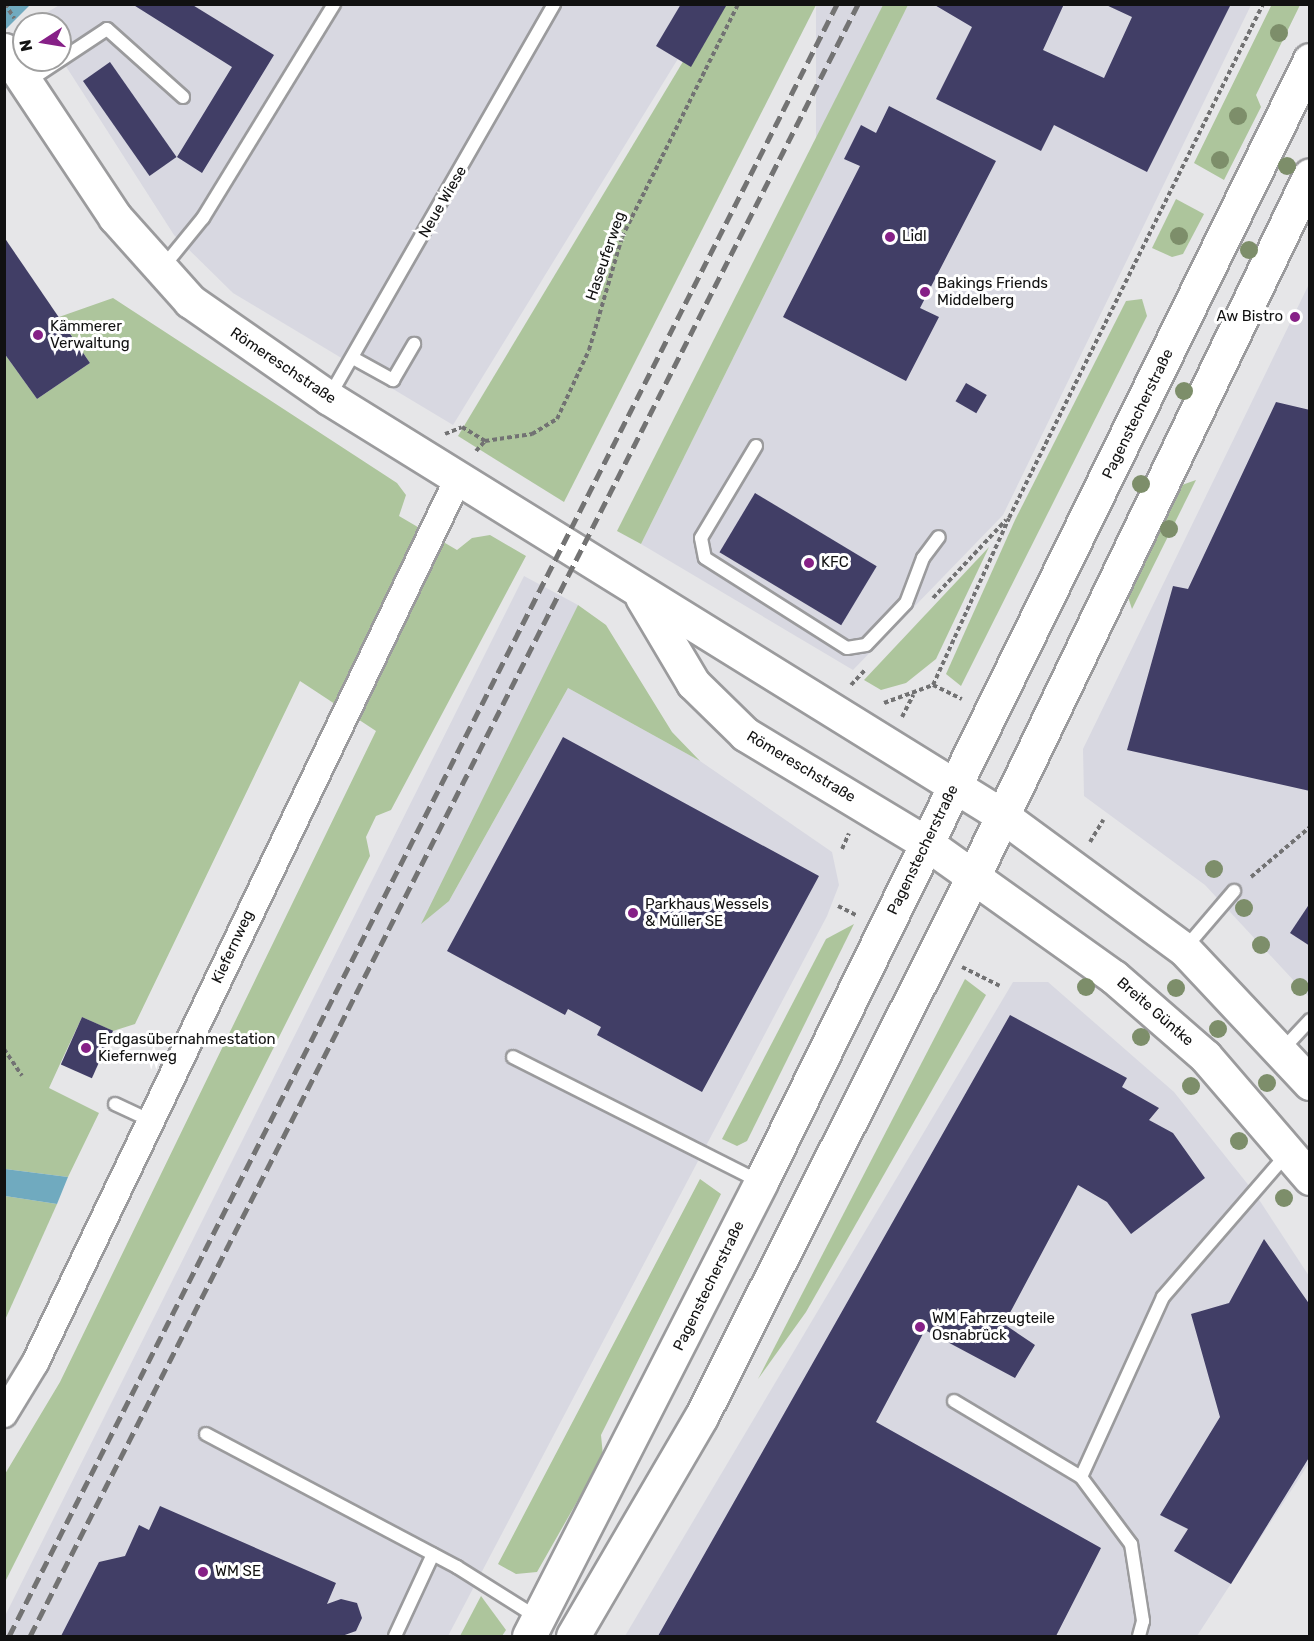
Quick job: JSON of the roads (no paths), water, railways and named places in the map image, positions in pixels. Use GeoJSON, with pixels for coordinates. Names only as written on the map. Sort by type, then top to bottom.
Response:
{"type":"FeatureCollection","features":[{"type":"Feature","properties":{"kind":"main road","name":"Römereschstraße"},"geometry":{"type":"LineString","coordinates":[[4,50],[115,217],[160,271],[190,302],[329,398],[606,568],[642,596],[1000,814]]}},
{"type":"Feature","properties":{"kind":"main road","name":"Pagenstecherstraße"},"geometry":{"type":"LineString","coordinates":[[534,1628],[761,1182],[1310,60]]}},
{"type":"Feature","properties":{"kind":"main road"},"geometry":{"type":"LineString","coordinates":[[573,1636],[700,1417],[974,875],[1000,814],[1310,175]]}},
{"type":"Feature","properties":{"kind":"main road","name":"Römereschstraße"},"geometry":{"type":"LineString","coordinates":[[642,596],[693,683],[745,734],[926,843],[974,875]]}},
{"type":"Feature","properties":{"kind":"main road"},"geometry":{"type":"LineString","coordinates":[[1000,814],[1184,949],[1310,1083]]}},
{"type":"Feature","properties":{"kind":"main road","name":"Breite Güntke"},"geometry":{"type":"LineString","coordinates":[[974,875],[1114,977],[1205,1056],[1290,1151],[1310,1178]]}},
{"type":"Feature","properties":{"kind":"street","name":"Kiefernweg"},"geometry":{"type":"LineString","coordinates":[[4,1414],[35,1363],[458,479]]}},
{"type":"Feature","properties":{"kind":"lane"},"geometry":{"type":"LineString","coordinates":[[160,271],[203,218],[334,4]]}},
{"type":"Feature","properties":{"kind":"lane","name":"Neue Wiese"},"geometry":{"type":"LineString","coordinates":[[329,398],[554,4]]}},
{"type":"Feature","properties":{"kind":"lane"},"geometry":{"type":"LineString","coordinates":[[26,83],[106,29],[183,97]]}},
{"type":"Feature","properties":{"kind":"lane"},"geometry":{"type":"LineString","coordinates":[[353,358],[393,380],[414,344]]}},
{"type":"Feature","properties":{"kind":"lane"},"geometry":{"type":"LineString","coordinates":[[756,446],[701,538],[705,558],[847,648],[866,645],[906,603],[923,558],[939,537]]}},
{"type":"Feature","properties":{"kind":"lane"},"geometry":{"type":"LineString","coordinates":[[1184,949],[1234,891]]}},
{"type":"Feature","properties":{"kind":"lane"},"geometry":{"type":"LineString","coordinates":[[1282,1051],[1310,1020]]}},
{"type":"Feature","properties":{"kind":"lane"},"geometry":{"type":"LineString","coordinates":[[513,1057],[761,1182]]}},
{"type":"Feature","properties":{"kind":"lane"},"geometry":{"type":"LineString","coordinates":[[115,1104],[150,1120]]}},
{"type":"Feature","properties":{"kind":"lane"},"geometry":{"type":"LineString","coordinates":[[1081,1477],[1163,1298],[1290,1151]]}},
{"type":"Feature","properties":{"kind":"lane"},"geometry":{"type":"LineString","coordinates":[[954,1401],[1081,1477],[1131,1544],[1143,1622],[1139,1636]]}},
{"type":"Feature","properties":{"kind":"lane"},"geometry":{"type":"LineString","coordinates":[[206,1434],[433,1554],[534,1628]]}},
{"type":"Feature","properties":{"kind":"lane"},"geometry":{"type":"LineString","coordinates":[[395,1636],[433,1554]]}},
{"type":"Feature","properties":{"kind":"water"},"geometry":{"type":"Polygon","coordinates":[[[4,5],[30,5],[23,12],[12,12],[12,23],[5,30],[4,5]]]}},
{"type":"Feature","properties":{"kind":"water"},"geometry":{"type":"Polygon","coordinates":[[[5,1169],[68,1177],[57,1204],[5,1196],[5,1169]]]}},
{"type":"Feature","properties":{"kind":"railway"},"geometry":{"type":"LineString","coordinates":[[9,1636],[837,4]]}},
{"type":"Feature","properties":{"kind":"railway"},"geometry":{"type":"LineString","coordinates":[[30,1636],[858,4]]}},
{"type":"Feature","properties":{"kind":"place","name":"Lidl"},"geometry":{"type":"Point","coordinates":[890,237]}},
{"type":"Feature","properties":{"kind":"place","name":"Bakings Friends Middelberg"},"geometry":{"type":"Point","coordinates":[925,292]}},
{"type":"Feature","properties":{"kind":"place","name":"Aw Bistro"},"geometry":{"type":"Point","coordinates":[1295,317]}},
{"type":"Feature","properties":{"kind":"place","name":"Kämmerer Verwaltung"},"geometry":{"type":"Point","coordinates":[38,335]}},
{"type":"Feature","properties":{"kind":"place","name":"KFC"},"geometry":{"type":"Point","coordinates":[809,563]}},
{"type":"Feature","properties":{"kind":"place","name":"Parkhaus Wessels & Müller SE"},"geometry":{"type":"Point","coordinates":[633,913]}},
{"type":"Feature","properties":{"kind":"place","name":"Erdgasübernahmestation Kiefernweg"},"geometry":{"type":"Point","coordinates":[86,1048]}},
{"type":"Feature","properties":{"kind":"place","name":"WM Fahrzeugteile Osnabrück"},"geometry":{"type":"Point","coordinates":[920,1327]}},
{"type":"Feature","properties":{"kind":"place","name":"WM SE"},"geometry":{"type":"Point","coordinates":[203,1572]}}]}
